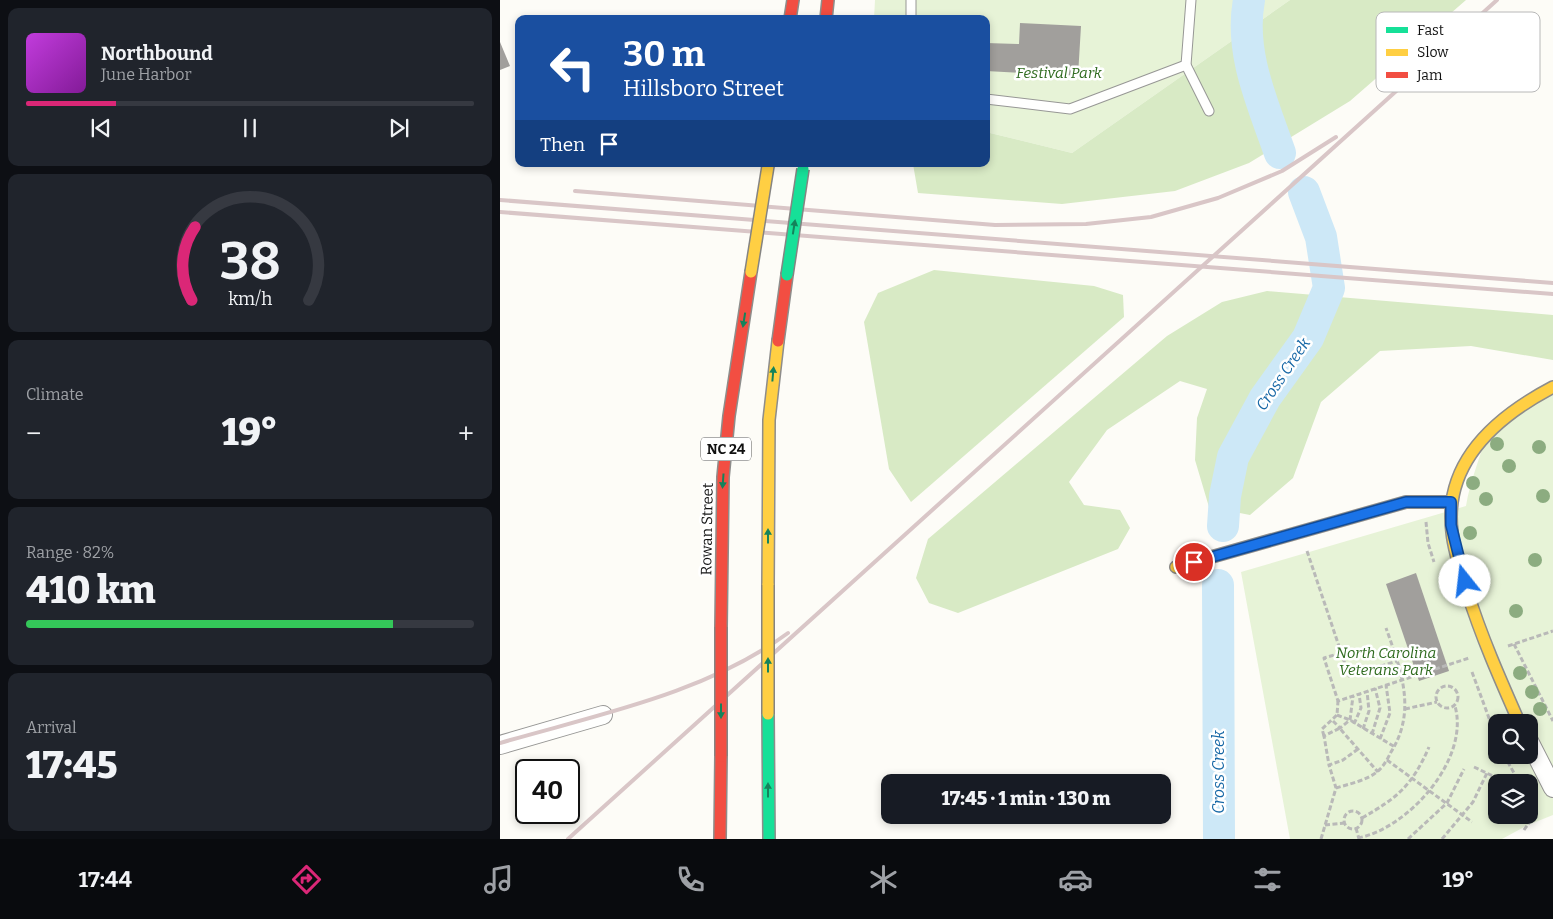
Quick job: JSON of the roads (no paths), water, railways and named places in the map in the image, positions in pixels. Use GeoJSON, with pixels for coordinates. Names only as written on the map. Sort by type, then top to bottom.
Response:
{"type":"FeatureCollection","features":[{"type":"Feature","properties":{"kind":"main road"},"geometry":{"type":"LineString","coordinates":[[791,15],[793,0]]}},
{"type":"Feature","properties":{"kind":"main road"},"geometry":{"type":"LineString","coordinates":[[826,15],[828,0]]}},
{"type":"Feature","properties":{"kind":"main road","name":"Rowan Street"},"geometry":{"type":"LineString","coordinates":[[720,839],[721,510],[726,446],[768,167]]}},
{"type":"Feature","properties":{"kind":"main road","name":"NC 24"},"geometry":{"type":"LineString","coordinates":[[769,839],[768,585],[770,410],[776,347],[803,167]]}},
{"type":"Feature","properties":{"kind":"main road"},"geometry":{"type":"LineString","coordinates":[[1515,714],[1487,653],[1454,547],[1451,525],[1451,502],[1466,460],[1487,431],[1507,412],[1553,386]]}},
{"type":"Feature","properties":{"kind":"main road"},"geometry":{"type":"LineString","coordinates":[[1176,566],[1406,502],[1451,502]]}},
{"type":"Feature","properties":{"kind":"street"},"geometry":{"type":"LineString","coordinates":[[500,745],[603,715]]}},
{"type":"Feature","properties":{"kind":"street"},"geometry":{"type":"LineString","coordinates":[[1538,759],[1553,788]]}},
{"type":"Feature","properties":{"kind":"lane"},"geometry":{"type":"LineString","coordinates":[[911,0],[911,15]]}},
{"type":"Feature","properties":{"kind":"lane"},"geometry":{"type":"LineString","coordinates":[[1191,0],[1186,65],[1209,111]]}},
{"type":"Feature","properties":{"kind":"lane"},"geometry":{"type":"LineString","coordinates":[[990,99],[1070,109],[1186,65]]}},
{"type":"Feature","properties":{"kind":"waterway","name":"Cross Creek"},"geometry":{"type":"LineString","coordinates":[[1249,0],[1247,39],[1250,59],[1260,97],[1280,153]]}},
{"type":"Feature","properties":{"kind":"waterway","name":"Cross Creek"},"geometry":{"type":"LineString","coordinates":[[1223,526],[1225,496],[1233,457],[1265,398],[1308,338],[1329,288],[1321,237],[1304,192]]}},
{"type":"Feature","properties":{"kind":"waterway","name":"Cross Creek"},"geometry":{"type":"LineString","coordinates":[[1218,585],[1219,839]]}},
{"type":"Feature","properties":{"kind":"railway"},"geometry":{"type":"LineString","coordinates":[[1484,12],[1497,0]]}},
{"type":"Feature","properties":{"kind":"railway"},"geometry":{"type":"LineString","coordinates":[[568,839],[1395,92]]}},
{"type":"Feature","properties":{"kind":"railway"},"geometry":{"type":"LineString","coordinates":[[575,191],[995,225],[1086,224],[1151,217],[1218,198],[1282,171],[1336,137]]}},
{"type":"Feature","properties":{"kind":"railway"},"geometry":{"type":"LineString","coordinates":[[500,200],[1553,283]]}},
{"type":"Feature","properties":{"kind":"railway"},"geometry":{"type":"LineString","coordinates":[[500,212],[1553,294]]}},
{"type":"Feature","properties":{"kind":"railway"},"geometry":{"type":"LineString","coordinates":[[500,743],[611,712],[686,687],[756,654],[788,633]]}},
{"type":"Feature","properties":{"kind":"park label","name":"Festival Park"},"geometry":{"type":"Point","coordinates":[1059,73]}},
{"type":"Feature","properties":{"kind":"park label","name":"North Carolina Veterans Park"},"geometry":{"type":"Point","coordinates":[1386,662]}}]}
